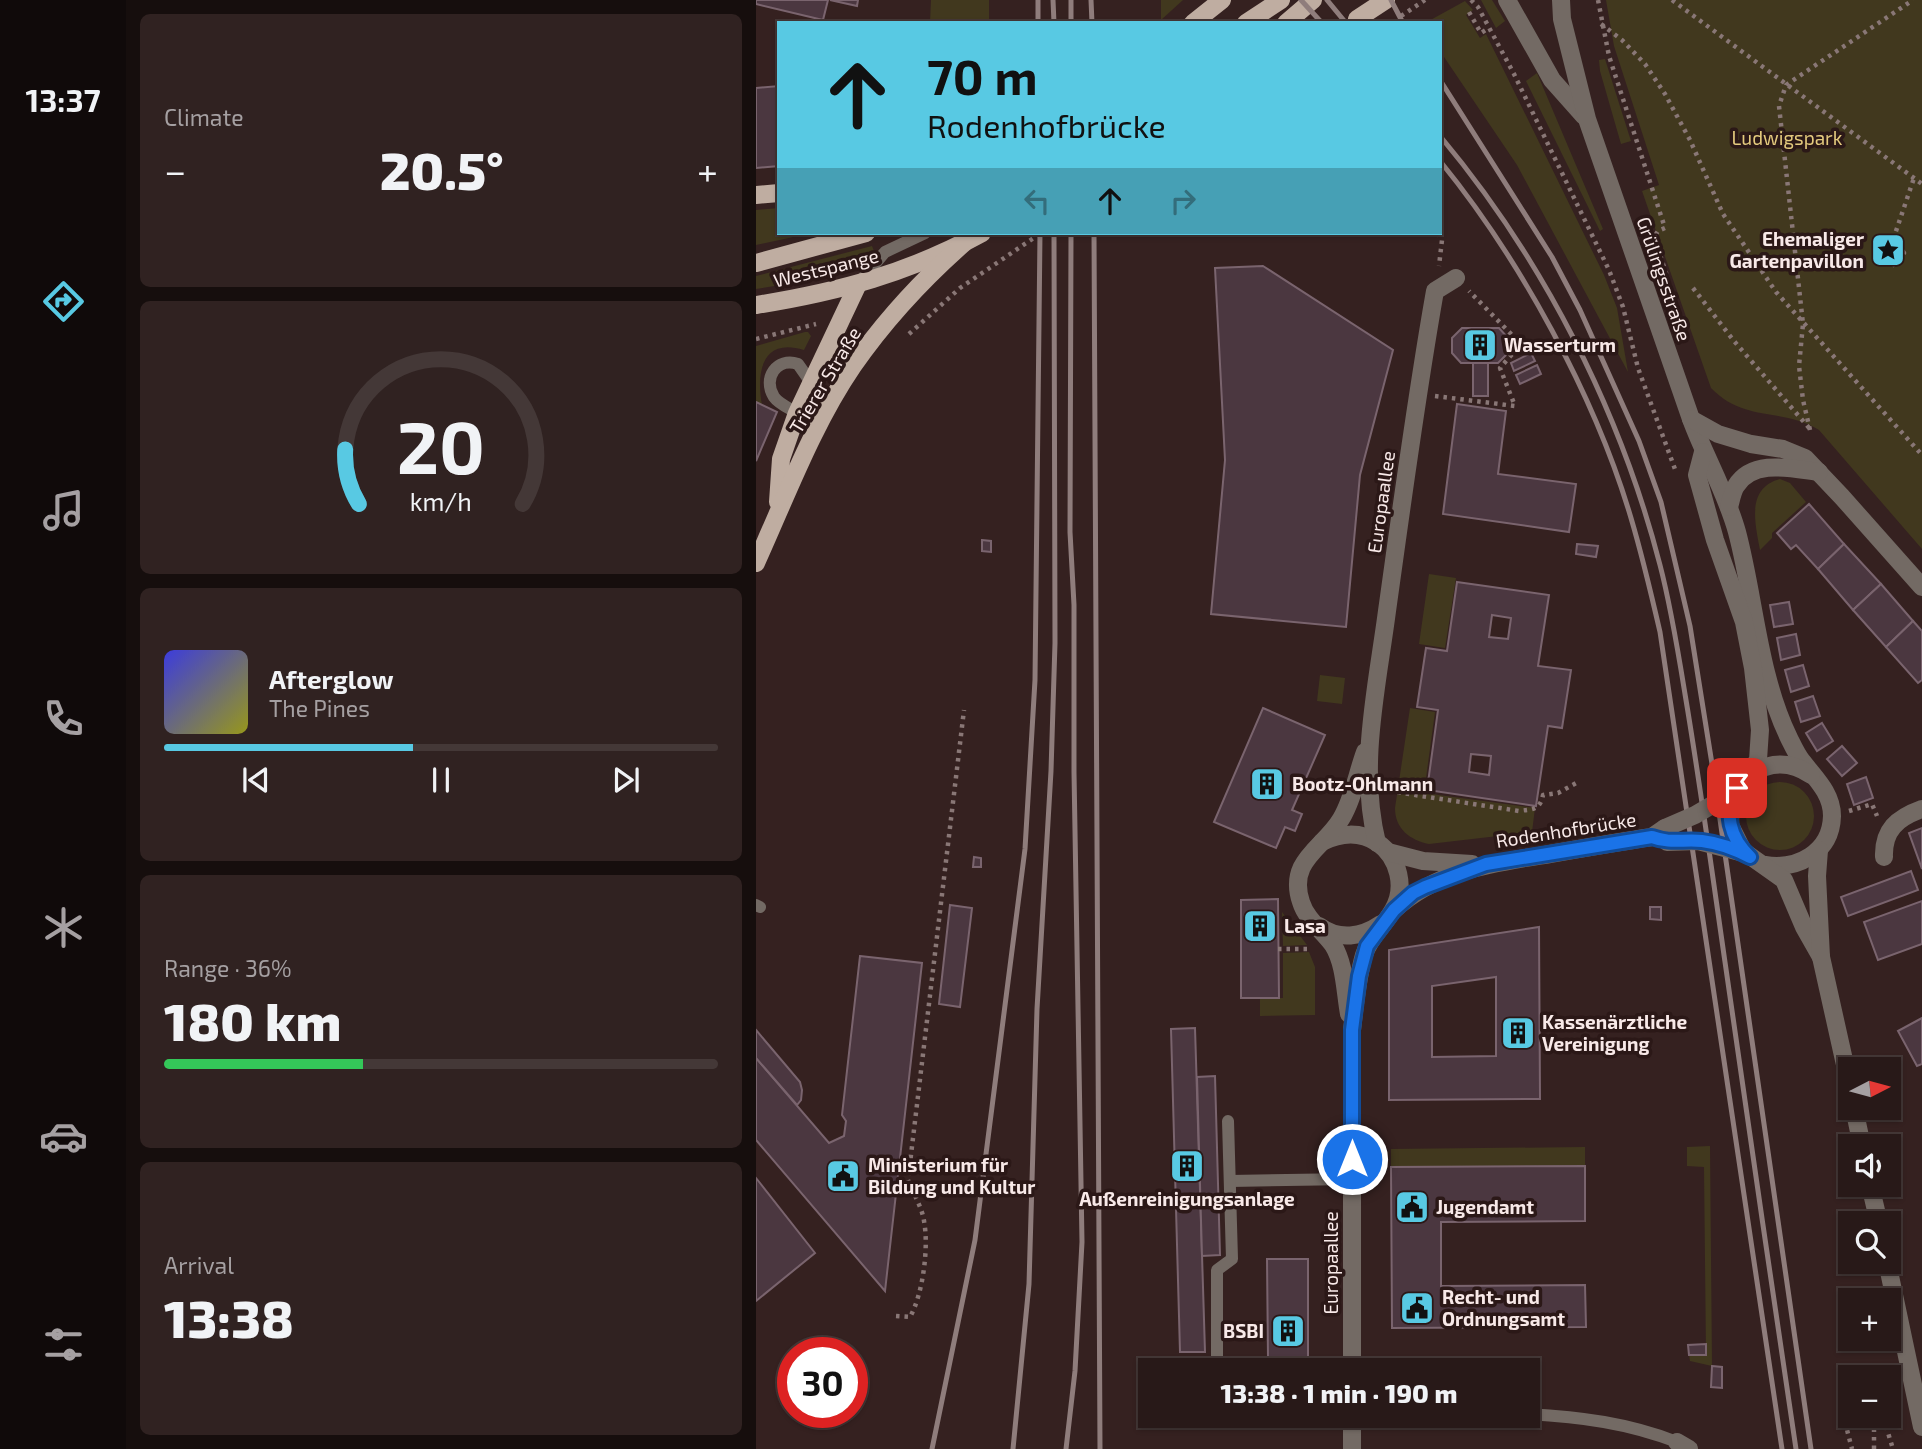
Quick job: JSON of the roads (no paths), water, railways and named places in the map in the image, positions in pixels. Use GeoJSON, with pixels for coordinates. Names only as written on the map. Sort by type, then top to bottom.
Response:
{"type":"FeatureCollection","features":[{"type":"Feature","properties":{"kind":"main road"},"geometry":{"type":"LineString","coordinates":[[1196,21],[1222,0]]}},
{"type":"Feature","properties":{"kind":"main road"},"geometry":{"type":"LineString","coordinates":[[1249,21],[1281,0]]}},
{"type":"Feature","properties":{"kind":"main road"},"geometry":{"type":"LineString","coordinates":[[1288,21],[1313,0]]}},
{"type":"Feature","properties":{"kind":"main road"},"geometry":{"type":"LineString","coordinates":[[1355,21],[1374,0]]}},
{"type":"Feature","properties":{"kind":"main road"},"geometry":{"type":"LineString","coordinates":[[1355,21],[1385,0]]}},
{"type":"Feature","properties":{"kind":"main road"},"geometry":{"type":"LineString","coordinates":[[756,195],[777,193]]}},
{"type":"Feature","properties":{"kind":"main road","name":"Westspange"},"geometry":{"type":"LineString","coordinates":[[756,263],[859,235]]}},
{"type":"Feature","properties":{"kind":"main road","name":"Westspange"},"geometry":{"type":"LineString","coordinates":[[756,306],[859,284],[923,263],[978,235]]}},
{"type":"Feature","properties":{"kind":"main road","name":"Trierer Straße"},"geometry":{"type":"LineString","coordinates":[[756,563],[828,407],[879,330],[927,276],[964,243]]}},
{"type":"Feature","properties":{"kind":"main road"},"geometry":{"type":"LineString","coordinates":[[777,516],[781,459],[797,413],[859,284]]}},
{"type":"Feature","properties":{"kind":"street","name":"Grülingsstraße"},"geometry":{"type":"LineString","coordinates":[[1507,0],[1552,80],[1587,119]]}},
{"type":"Feature","properties":{"kind":"street","name":"Grülingsstraße"},"geometry":{"type":"LineString","coordinates":[[1561,0],[1562,19],[1587,119],[1703,452],[1714,470],[1729,507],[1737,533],[1764,663],[1788,736],[1800,760],[1828,795],[1832,815],[1829,833],[1819,850],[1817,876],[1821,957],[1843,1057]]}},
{"type":"Feature","properties":{"kind":"street","name":"Europaallee"},"geometry":{"type":"LineString","coordinates":[[1352,1358],[1352,1030],[1367,946],[1389,916],[1399,895],[1400,880],[1396,865],[1382,847],[1370,810],[1369,743],[1417,393],[1435,291],[1456,278]]}},
{"type":"Feature","properties":{"kind":"street"},"geometry":{"type":"LineString","coordinates":[[1691,419],[1737,441],[1783,449],[1805,458],[1922,587]]}},
{"type":"Feature","properties":{"kind":"street"},"geometry":{"type":"LineString","coordinates":[[1703,452],[1737,441]]}},
{"type":"Feature","properties":{"kind":"street","name":"Grülingsstraße"},"geometry":{"type":"LineString","coordinates":[[1703,452],[1697,475],[1715,540],[1744,622],[1760,730],[1758,760],[1736,789],[1730,825],[1748,854],[1784,880],[1804,927],[1821,957]]}},
{"type":"Feature","properties":{"kind":"street"},"geometry":{"type":"LineString","coordinates":[[1729,507],[1734,487],[1743,478],[1765,468],[1780,467],[1819,472]]}},
{"type":"Feature","properties":{"kind":"street"},"geometry":{"type":"LineString","coordinates":[[1714,470],[1729,477],[1743,478]]}},
{"type":"Feature","properties":{"kind":"street","name":"Europaallee"},"geometry":{"type":"LineString","coordinates":[[1352,1030],[1340,960],[1333,946],[1311,920],[1301,903],[1298,883],[1305,860],[1340,820],[1369,743]]}},
{"type":"Feature","properties":{"kind":"street"},"geometry":{"type":"LineString","coordinates":[[1736,789],[1761,767],[1781,764],[1800,768],[1817,779]]}},
{"type":"Feature","properties":{"kind":"street","name":"Rodenhofbrücke"},"geometry":{"type":"LineString","coordinates":[[1661,836],[1736,789]]}},
{"type":"Feature","properties":{"kind":"street"},"geometry":{"type":"LineString","coordinates":[[1884,857],[1883,843],[1891,827],[1909,813],[1922,808]]}},
{"type":"Feature","properties":{"kind":"street"},"geometry":{"type":"LineString","coordinates":[[1321,842],[1350,834],[1364,836],[1382,847]]}},
{"type":"Feature","properties":{"kind":"street","name":"Rodenhofbrücke"},"geometry":{"type":"LineString","coordinates":[[1389,916],[1413,893],[1486,864],[1661,836],[1699,841],[1748,854]]}},
{"type":"Feature","properties":{"kind":"street","name":"Rodenhofbrücke"},"geometry":{"type":"LineString","coordinates":[[1382,847],[1423,861],[1486,864]]}},
{"type":"Feature","properties":{"kind":"street"},"geometry":{"type":"LineString","coordinates":[[1748,854],[1779,867],[1794,865],[1819,850]]}},
{"type":"Feature","properties":{"kind":"street"},"geometry":{"type":"LineString","coordinates":[[1311,920],[1324,930],[1355,936],[1371,931],[1389,916]]}},
{"type":"Feature","properties":{"kind":"street"},"geometry":{"type":"LineString","coordinates":[[1890,1274],[1922,1427]]}},
{"type":"Feature","properties":{"kind":"street"},"geometry":{"type":"LineString","coordinates":[[1352,1428],[1352,1449]]}},
{"type":"Feature","properties":{"kind":"lane"},"geometry":{"type":"LineString","coordinates":[[859,284],[885,252],[921,235]]}},
{"type":"Feature","properties":{"kind":"lane"},"geometry":{"type":"LineString","coordinates":[[797,413],[775,399],[769,387],[771,372],[780,364],[798,364],[828,407]]}},
{"type":"Feature","properties":{"kind":"lane"},"geometry":{"type":"LineString","coordinates":[[1217,1357],[1217,1270],[1232,1259],[1228,1121]]}},
{"type":"Feature","properties":{"kind":"lane"},"geometry":{"type":"LineString","coordinates":[[1230,1181],[1352,1179]]}},
{"type":"Feature","properties":{"kind":"lane"},"geometry":{"type":"LineString","coordinates":[[1540,1414],[1633,1426],[1683,1446]]}},
{"type":"Feature","properties":{"kind":"railway"},"geometry":{"type":"LineString","coordinates":[[1038,0],[1038,21]]}},
{"type":"Feature","properties":{"kind":"railway"},"geometry":{"type":"LineString","coordinates":[[1053,0],[1054,21]]}},
{"type":"Feature","properties":{"kind":"railway"},"geometry":{"type":"LineString","coordinates":[[1071,0],[1071,21]]}},
{"type":"Feature","properties":{"kind":"railway"},"geometry":{"type":"LineString","coordinates":[[1091,0],[1092,21]]}},
{"type":"Feature","properties":{"kind":"railway"},"geometry":{"type":"LineString","coordinates":[[1301,0],[1320,21]]}},
{"type":"Feature","properties":{"kind":"railway"},"geometry":{"type":"LineString","coordinates":[[1327,0],[1344,21]]}},
{"type":"Feature","properties":{"kind":"railway"},"geometry":{"type":"LineString","coordinates":[[1391,0],[1402,21]]}},
{"type":"Feature","properties":{"kind":"railway"},"geometry":{"type":"LineString","coordinates":[[1442,83],[1552,257],[1580,310],[1639,441],[1661,502],[1690,626],[1712,764],[1811,1449]]}},
{"type":"Feature","properties":{"kind":"railway"},"geometry":{"type":"LineString","coordinates":[[1442,139],[1512,233],[1574,338],[1623,450],[1660,565],[1674,629],[1696,761],[1796,1449]]}},
{"type":"Feature","properties":{"kind":"railway"},"geometry":{"type":"LineString","coordinates":[[1442,164],[1499,241],[1552,330],[1576,377],[1616,472],[1639,546],[1660,632],[1782,1449]]}},
{"type":"Feature","properties":{"kind":"railway"},"geometry":{"type":"LineString","coordinates":[[932,1449],[975,1240],[1025,849],[1035,680],[1040,235]]}},
{"type":"Feature","properties":{"kind":"railway"},"geometry":{"type":"LineString","coordinates":[[1013,1449],[1029,1284],[1037,1009],[1051,771],[1055,643],[1054,235]]}},
{"type":"Feature","properties":{"kind":"railway"},"geometry":{"type":"LineString","coordinates":[[1066,1449],[1075,1371],[1082,1242],[1074,605],[1070,532],[1071,235]]}},
{"type":"Feature","properties":{"kind":"railway"},"geometry":{"type":"LineString","coordinates":[[1094,235],[1100,1449]]}},
{"type":"Feature","properties":{"kind":"place","name":"Ehemaliger Gartenpavillon"},"geometry":{"type":"Point","coordinates":[1888,250]}},
{"type":"Feature","properties":{"kind":"place","name":"Wasserturm"},"geometry":{"type":"Point","coordinates":[1480,345]}},
{"type":"Feature","properties":{"kind":"place","name":"Bootz-Ohlmann"},"geometry":{"type":"Point","coordinates":[1267,784]}},
{"type":"Feature","properties":{"kind":"place","name":"Lasa"},"geometry":{"type":"Point","coordinates":[1260,926]}},
{"type":"Feature","properties":{"kind":"place","name":"Kassenärztliche Vereinigung"},"geometry":{"type":"Point","coordinates":[1518,1033]}},
{"type":"Feature","properties":{"kind":"place","name":"Außenreinigungsanlage"},"geometry":{"type":"Point","coordinates":[1187,1166]}},
{"type":"Feature","properties":{"kind":"place","name":"Ministerium für Bildung und Kultur"},"geometry":{"type":"Point","coordinates":[843,1176]}},
{"type":"Feature","properties":{"kind":"place","name":"Jugendamt"},"geometry":{"type":"Point","coordinates":[1412,1207]}},
{"type":"Feature","properties":{"kind":"place","name":"Recht- und Ordnungsamt"},"geometry":{"type":"Point","coordinates":[1417,1308]}},
{"type":"Feature","properties":{"kind":"place","name":"BSBI"},"geometry":{"type":"Point","coordinates":[1288,1331]}},
{"type":"Feature","properties":{"kind":"park label","name":"Ludwigspark"},"geometry":{"type":"Point","coordinates":[1787,138]}}]}
